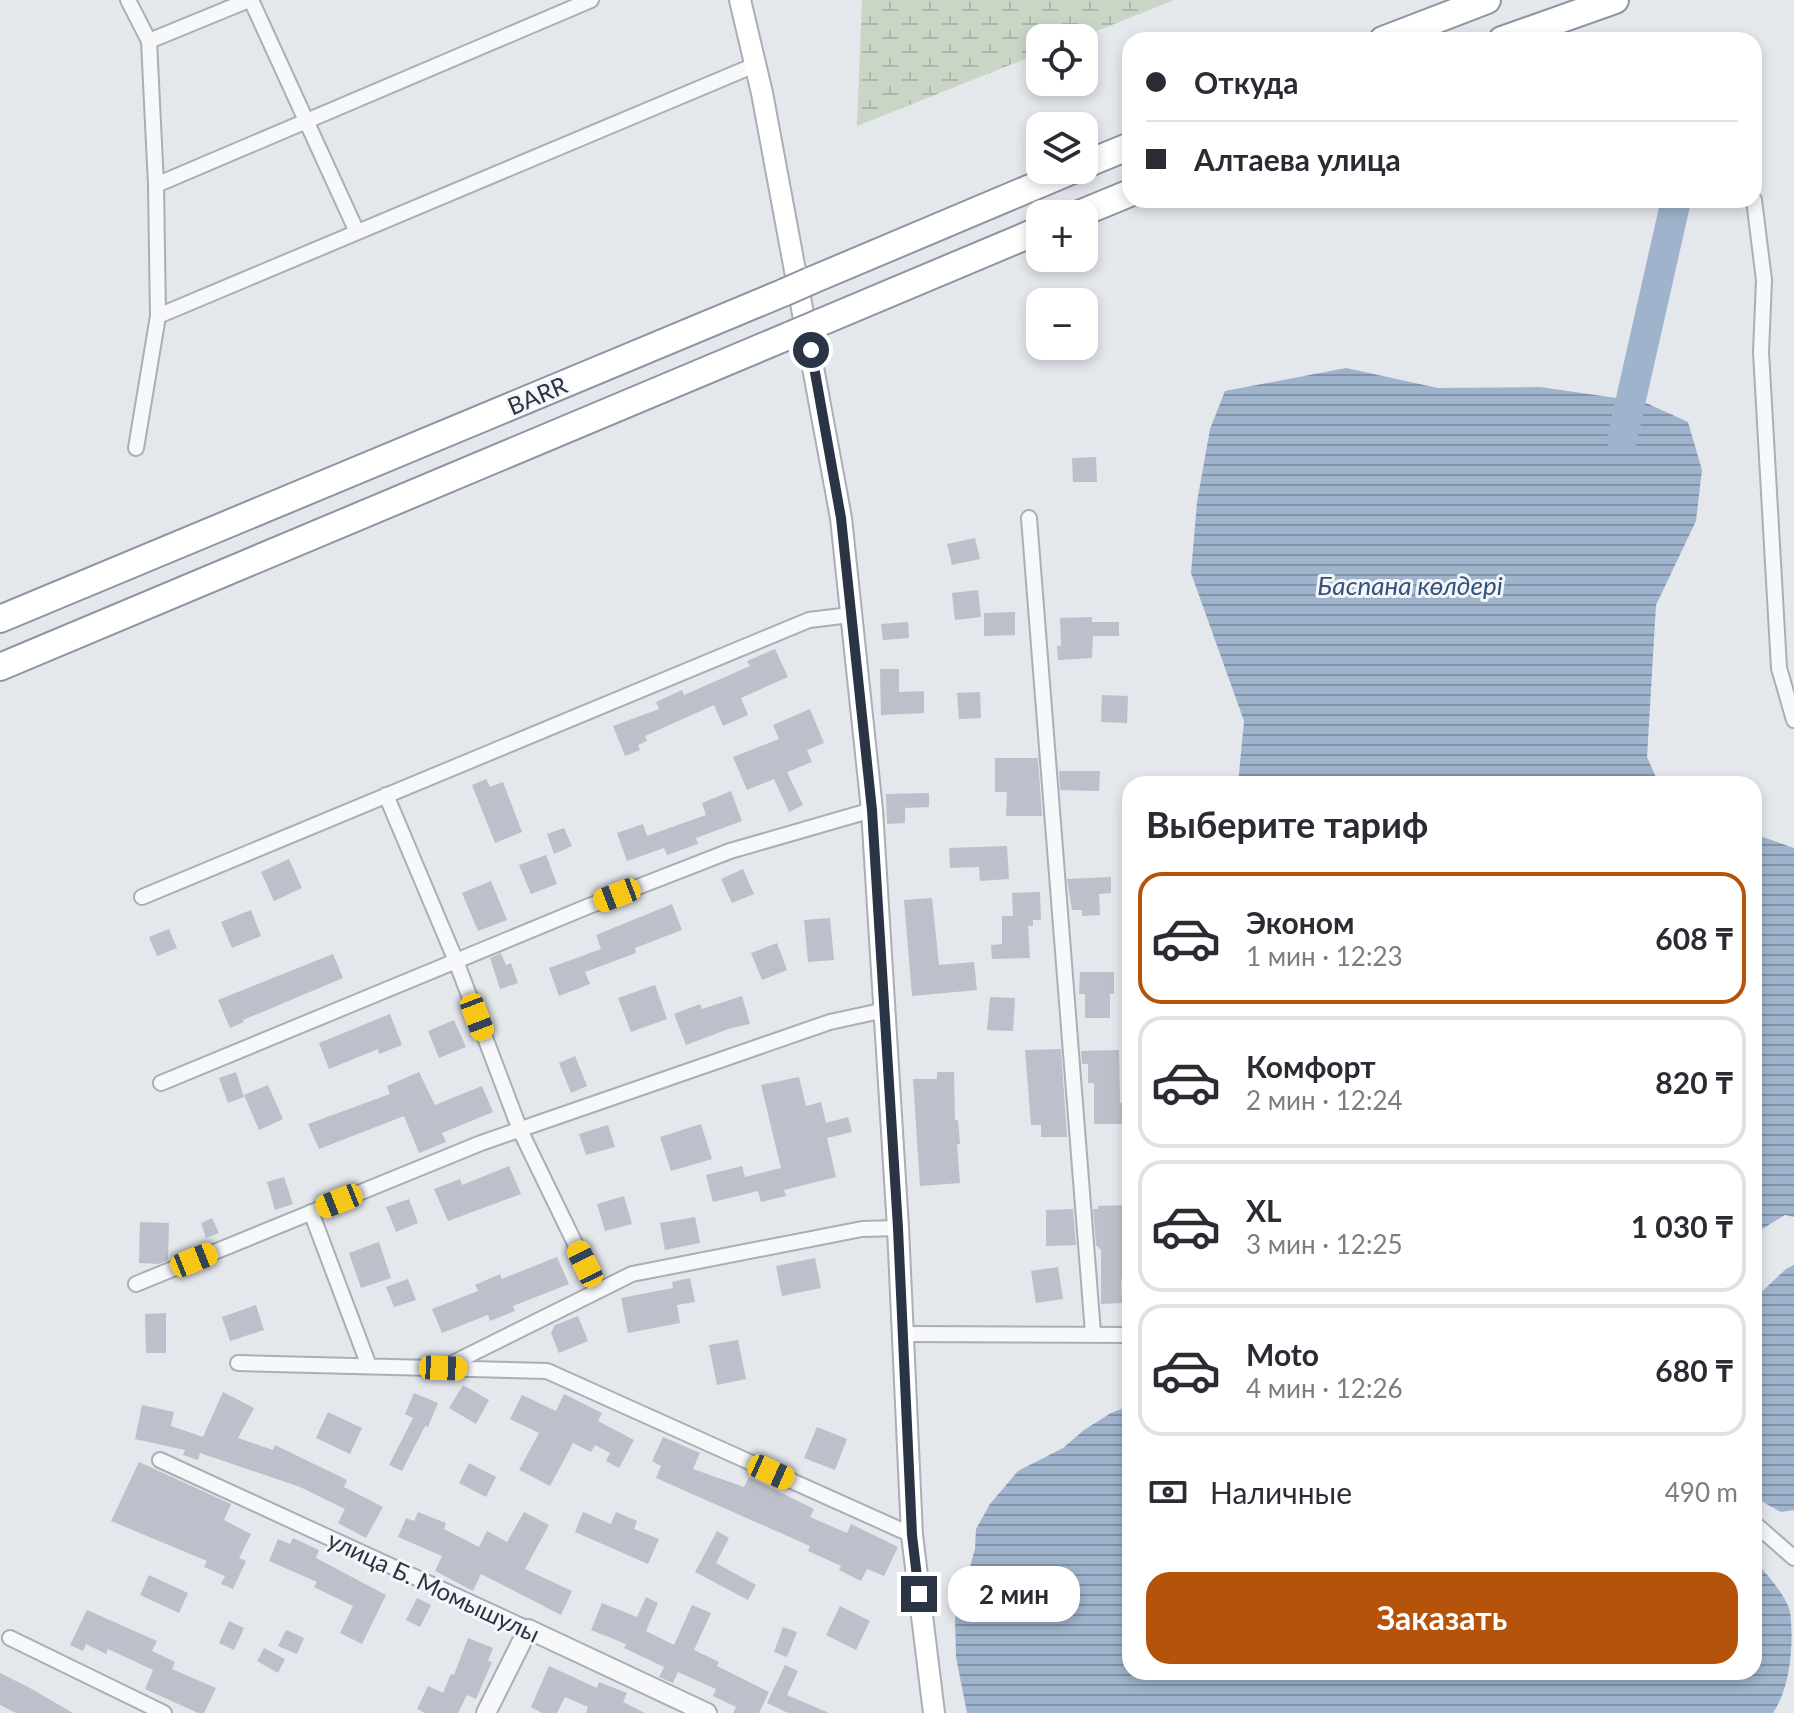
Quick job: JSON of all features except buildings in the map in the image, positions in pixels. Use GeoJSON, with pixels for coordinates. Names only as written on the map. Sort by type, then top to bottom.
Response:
{"type":"FeatureCollection","features":[{"type":"Feature","properties":{"kind":"highway"},"geometry":{"type":"LineString","coordinates":[[1404,32],[1487,0]]}},
{"type":"Feature","properties":{"kind":"highway"},"geometry":{"type":"LineString","coordinates":[[1524,32],[1611,1]]}},
{"type":"Feature","properties":{"kind":"highway"},"geometry":{"type":"LineString","coordinates":[[1098,159],[1122,149]]}},
{"type":"Feature","properties":{"kind":"highway","name":"BARR"},"geometry":{"type":"LineString","coordinates":[[0,619],[1040,184]]}},
{"type":"Feature","properties":{"kind":"highway"},"geometry":{"type":"LineString","coordinates":[[1098,206],[1122,196]]}},
{"type":"Feature","properties":{"kind":"highway","name":"BARR"},"geometry":{"type":"LineString","coordinates":[[0,667],[1026,236]]}},
{"type":"Feature","properties":{"kind":"main road"},"geometry":{"type":"LineString","coordinates":[[740,0],[811,350],[841,518],[872,810],[898,1228],[912,1535],[934,1713]]}},
{"type":"Feature","properties":{"kind":"street"},"geometry":{"type":"LineString","coordinates":[[128,0],[149,41],[156,185],[158,316],[136,448]]}},
{"type":"Feature","properties":{"kind":"street"},"geometry":{"type":"LineString","coordinates":[[149,41],[250,0],[308,120],[357,232]]}},
{"type":"Feature","properties":{"kind":"street"},"geometry":{"type":"LineString","coordinates":[[156,185],[591,0]]}},
{"type":"Feature","properties":{"kind":"street"},"geometry":{"type":"LineString","coordinates":[[158,316],[755,65]]}},
{"type":"Feature","properties":{"kind":"street"},"geometry":{"type":"LineString","coordinates":[[1755,208],[1764,280],[1761,352],[1779,668],[1794,720]]}},
{"type":"Feature","properties":{"kind":"street"},"geometry":{"type":"LineString","coordinates":[[1029,518],[1093,1333]]}},
{"type":"Feature","properties":{"kind":"street"},"geometry":{"type":"LineString","coordinates":[[142,897],[809,620],[850,615]]}},
{"type":"Feature","properties":{"kind":"street"},"geometry":{"type":"LineString","coordinates":[[386,795],[456,961],[520,1130],[598,1291]]}},
{"type":"Feature","properties":{"kind":"street"},"geometry":{"type":"LineString","coordinates":[[161,1083],[730,851],[872,810]]}},
{"type":"Feature","properties":{"kind":"street"},"geometry":{"type":"LineString","coordinates":[[136,1284],[520,1130],[830,1022],[885,1010]]}},
{"type":"Feature","properties":{"kind":"street"},"geometry":{"type":"LineString","coordinates":[[311,1212],[369,1366]]}},
{"type":"Feature","properties":{"kind":"street"},"geometry":{"type":"LineString","coordinates":[[443,1368],[632,1274],[862,1229],[898,1228]]}},
{"type":"Feature","properties":{"kind":"street"},"geometry":{"type":"LineString","coordinates":[[903,1334],[1122,1335]]}},
{"type":"Feature","properties":{"kind":"street"},"geometry":{"type":"LineString","coordinates":[[238,1363],[547,1371],[912,1535]]}},
{"type":"Feature","properties":{"kind":"street","name":"улица Б. Момышулы"},"geometry":{"type":"LineString","coordinates":[[160,1460],[707,1713]]}},
{"type":"Feature","properties":{"kind":"street"},"geometry":{"type":"LineString","coordinates":[[1762,1530],[1794,1558]]}},
{"type":"Feature","properties":{"kind":"street"},"geometry":{"type":"LineString","coordinates":[[486,1713],[528,1629]]}},
{"type":"Feature","properties":{"kind":"street"},"geometry":{"type":"LineString","coordinates":[[10,1638],[164,1713]]}},
{"type":"Feature","properties":{"kind":"green space"},"geometry":{"type":"Polygon","coordinates":[[[862,0],[1174,0],[1098,30],[1098,24],[1026,24],[1026,59],[857,126],[862,0]]]}},
{"type":"Feature","properties":{"kind":"water","name":"Баспана көлдері"},"geometry":{"type":"Polygon","coordinates":[[[1346,368],[1438,388],[1540,387],[1644,402],[1688,422],[1702,470],[1696,521],[1656,605],[1647,757],[1655,776],[1239,776],[1244,721],[1191,573],[1197,502],[1210,429],[1225,391],[1346,368]]]}},
{"type":"Feature","properties":{"kind":"water"},"geometry":{"type":"Polygon","coordinates":[[[1762,837],[1794,848],[1794,1217],[1785,1215],[1762,1229],[1762,837]]]}},
{"type":"Feature","properties":{"kind":"water"},"geometry":{"type":"Polygon","coordinates":[[[1794,1265],[1794,1510],[1781,1512],[1762,1501],[1762,1292],[1794,1265]]]}},
{"type":"Feature","properties":{"kind":"water"},"geometry":{"type":"Polygon","coordinates":[[[1122,1409],[1122,1680],[1762,1680],[1762,1569],[1779,1590],[1790,1611],[1790,1664],[1779,1702],[1773,1713],[967,1713],[956,1657],[955,1619],[975,1549],[976,1529],[990,1504],[1018,1471],[1063,1448],[1111,1413],[1122,1409]]]}},
{"type":"Feature","properties":{"kind":"waterway"},"geometry":{"type":"LineString","coordinates":[[1622,439],[1674,208]]}},
{"type":"Feature","properties":{"kind":"route"},"geometry":{"type":"LineString","coordinates":[[811,350],[841,518],[872,810],[898,1228],[912,1535],[919,1594]]}}]}
